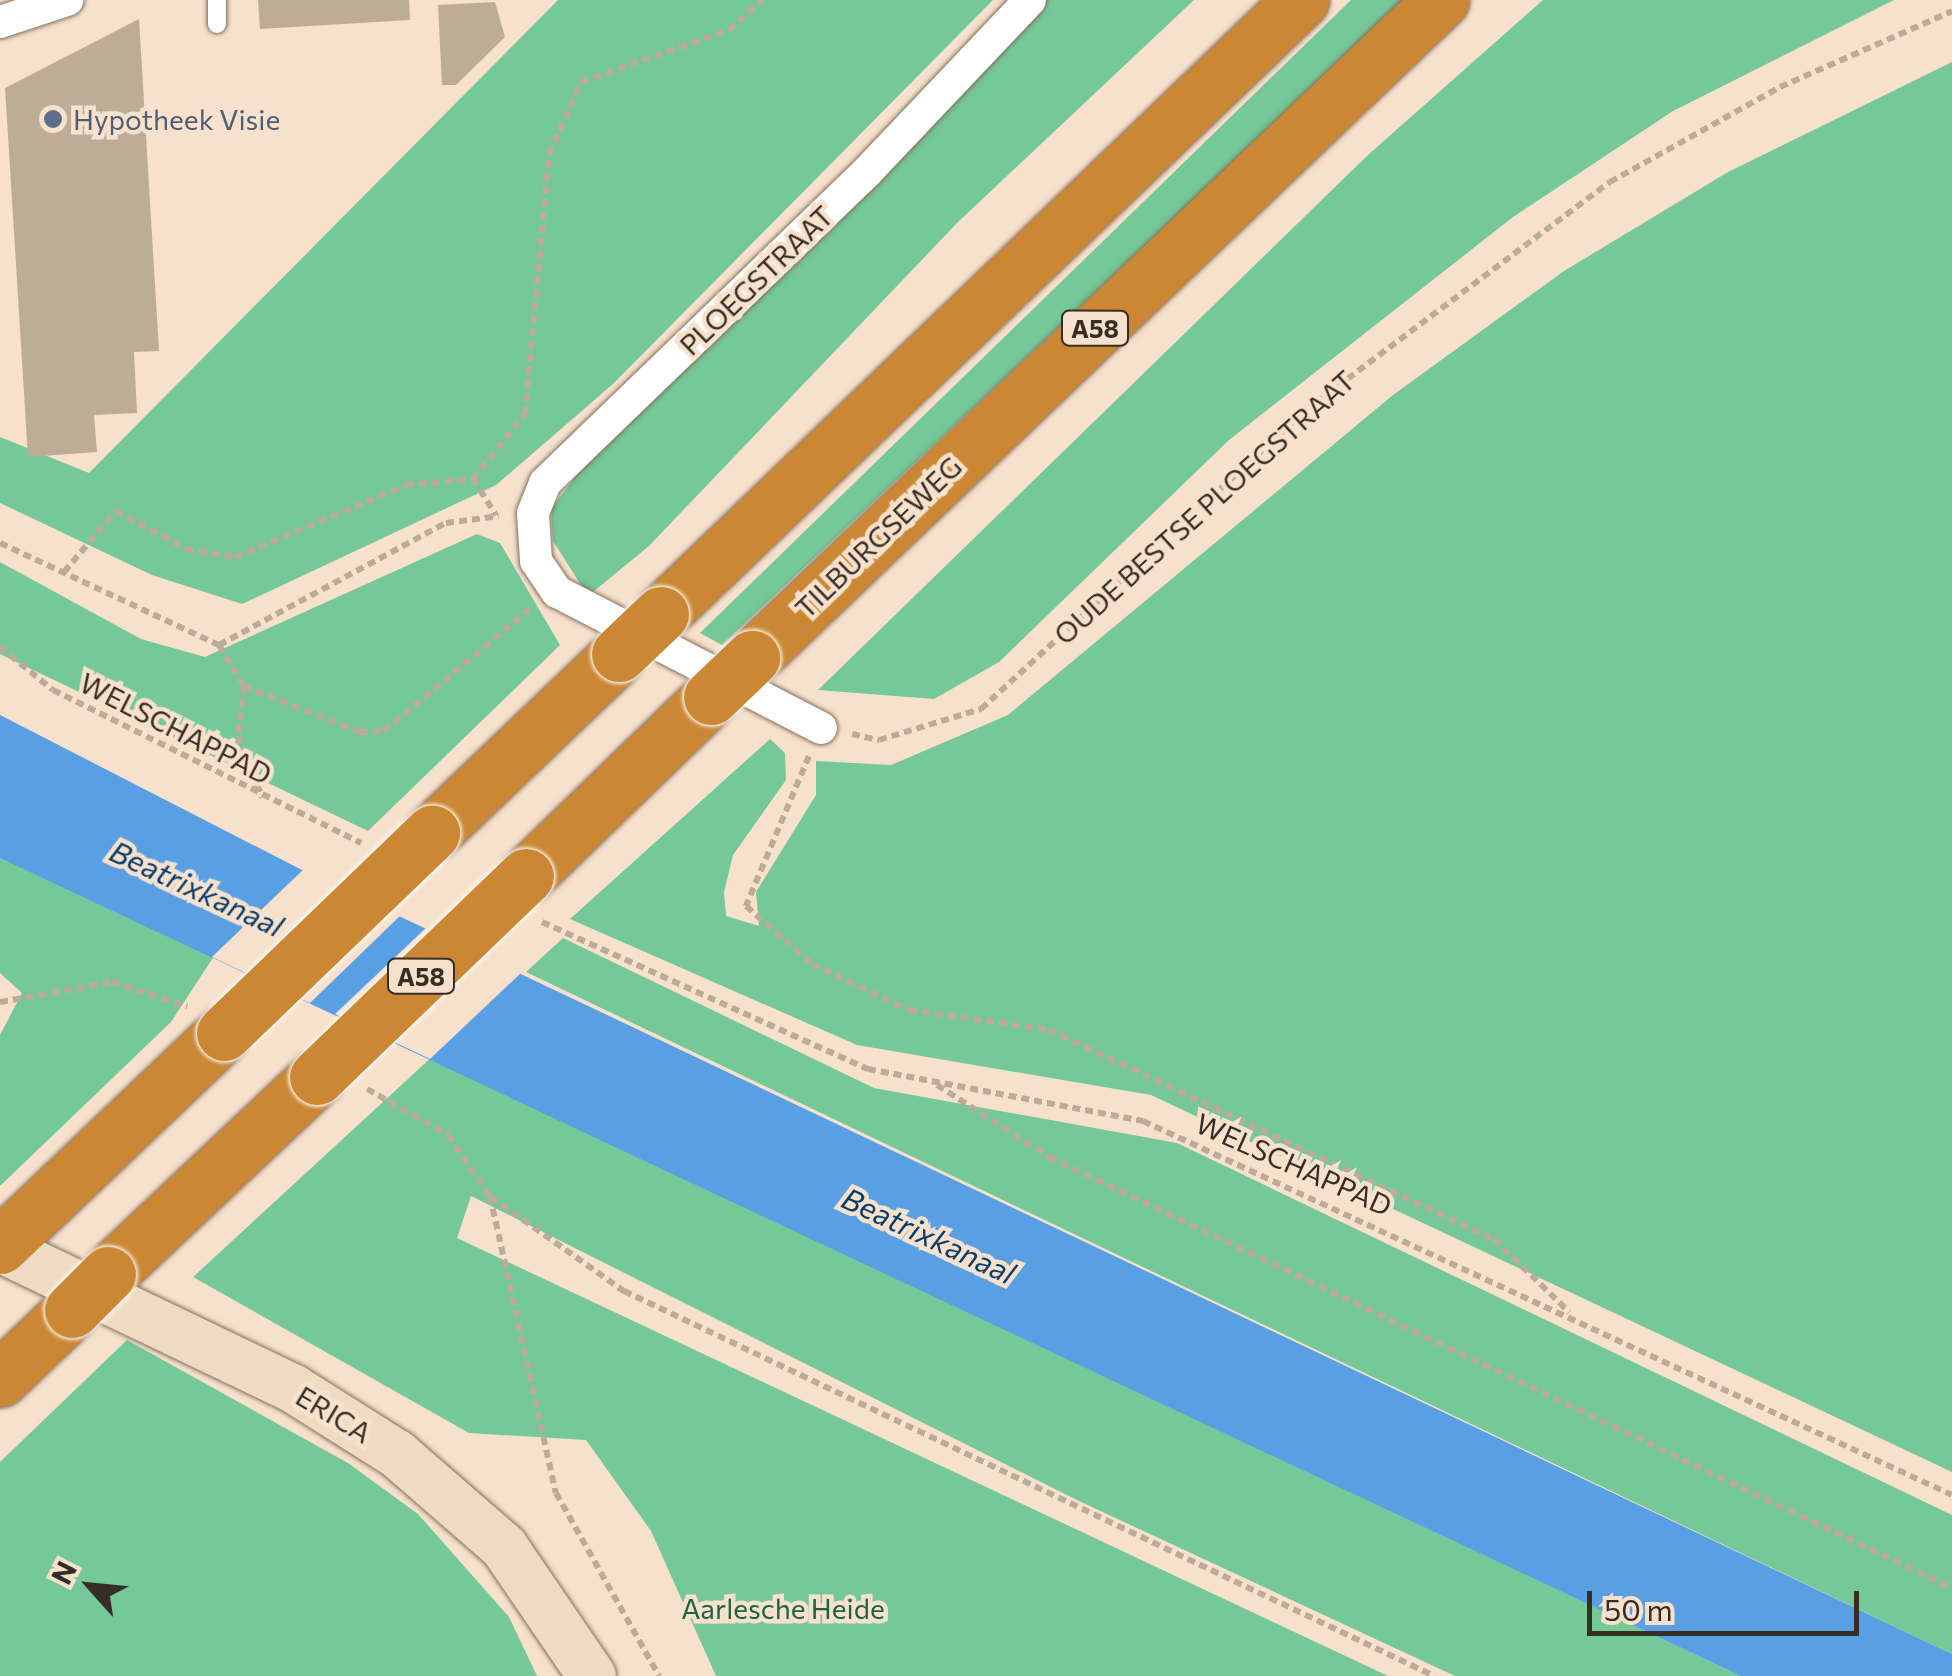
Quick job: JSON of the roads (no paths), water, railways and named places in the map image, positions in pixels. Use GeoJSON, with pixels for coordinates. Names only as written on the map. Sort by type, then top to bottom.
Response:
{"type":"FeatureCollection","features":[{"type":"Feature","properties":{"kind":"highway"},"geometry":{"type":"LineString","coordinates":[[5,1242],[1301,0]]}},
{"type":"Feature","properties":{"kind":"highway","name":"TILBURGSEWEG"},"geometry":{"type":"LineString","coordinates":[[0,1379],[1441,0]]}},
{"type":"Feature","properties":{"kind":"main road","name":"ERICA"},"geometry":{"type":"LineString","coordinates":[[5,1242],[294,1390],[397,1454],[504,1547],[592,1676]]}},
{"type":"Feature","properties":{"kind":"street"},"geometry":{"type":"LineString","coordinates":[[0,22],[67,0]]}},
{"type":"Feature","properties":{"kind":"street","name":"PLOEGSTRAAT"},"geometry":{"type":"LineString","coordinates":[[820,728],[543,588],[531,528],[546,484],[866,173],[1030,0]]}},
{"type":"Feature","properties":{"kind":"lane"},"geometry":{"type":"LineString","coordinates":[[217,0],[217,24]]}},
{"type":"Feature","properties":{"kind":"water","name":"Beatrixkanaal"},"geometry":{"type":"Polygon","coordinates":[[[0,715],[302,870],[1952,1654],[1952,1676],[1741,1676],[0,858],[0,715]]]}},
{"type":"Feature","properties":{"kind":"place","name":"Hypotheek Visie"},"geometry":{"type":"Point","coordinates":[53,119]}},
{"type":"Feature","properties":{"kind":"park label","name":"Aarlesche Heide"},"geometry":{"type":"Point","coordinates":[783,1608]}}]}
